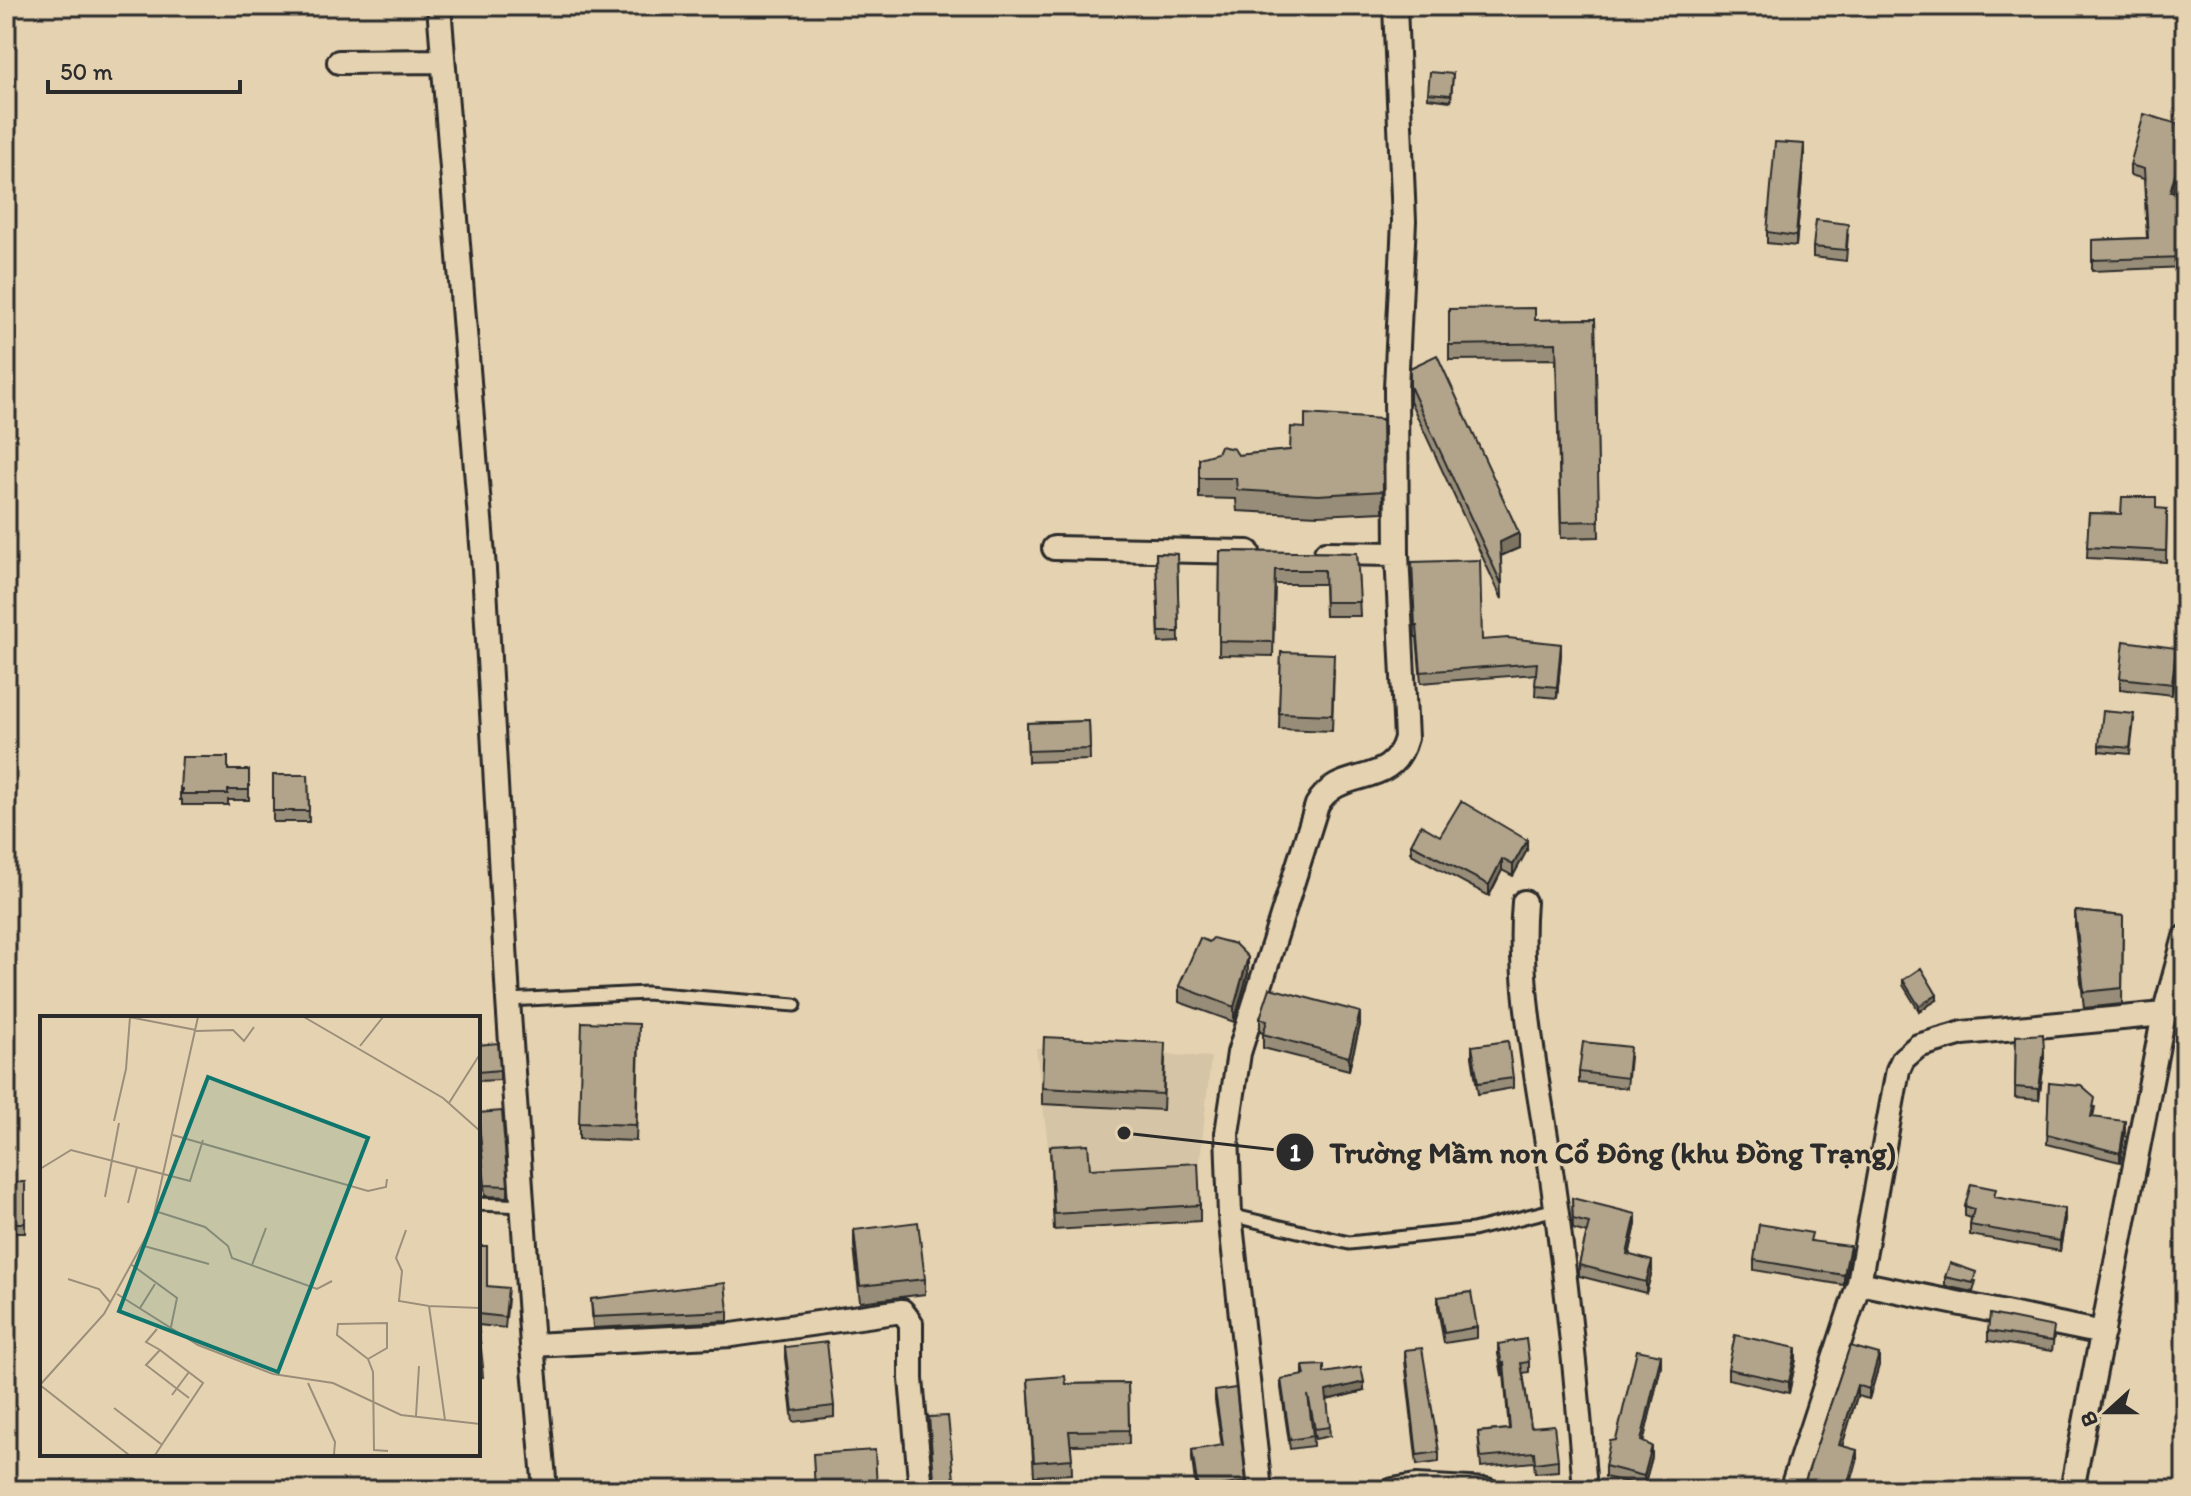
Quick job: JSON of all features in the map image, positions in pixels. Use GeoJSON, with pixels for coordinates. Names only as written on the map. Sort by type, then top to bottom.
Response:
{"type":"FeatureCollection","features":[{"type":"Feature","properties":{"kind":"street"},"geometry":{"type":"LineString","coordinates":[[439,6],[484,569],[508,1000],[545,1490]]}},
{"type":"Feature","properties":{"kind":"street"},"geometry":{"type":"LineString","coordinates":[[1260,1490],[1230,1215],[1227,1133],[1239,1053],[1310,821],[1323,794],[1334,786],[1388,767],[1402,753],[1406,738],[1397,554],[1396,388],[1404,221],[1395,6]]}},
{"type":"Feature","properties":{"kind":"street"},"geometry":{"type":"LineString","coordinates":[[339,62],[442,61]]}},
{"type":"Feature","properties":{"kind":"street"},"geometry":{"type":"LineString","coordinates":[[1054,548],[1272,552]]}},
{"type":"Feature","properties":{"kind":"street"},"geometry":{"type":"LineString","coordinates":[[1303,553],[1397,554]]}},
{"type":"Feature","properties":{"kind":"street"},"geometry":{"type":"LineString","coordinates":[[1524,902],[1524,961],[1539,1098],[1556,1209],[1585,1490]]}},
{"type":"Feature","properties":{"kind":"street"},"geometry":{"type":"LineString","coordinates":[[2072,1490],[2164,1014],[2185,937]]}},
{"type":"Feature","properties":{"kind":"street"},"geometry":{"type":"LineString","coordinates":[[1791,1490],[1859,1283],[1898,1070],[1911,1051],[1930,1041],[1963,1033],[2164,1014]]}},
{"type":"Feature","properties":{"kind":"street"},"geometry":{"type":"LineString","coordinates":[[1859,1283],[2103,1333]]}},
{"type":"Feature","properties":{"kind":"street"},"geometry":{"type":"LineString","coordinates":[[532,1345],[732,1335],[902,1311],[911,1323],[911,1379],[921,1490]]}},
{"type":"Feature","properties":{"kind":"street"},"geometry":{"type":"LineString","coordinates":[[1393,1490],[1416,1486],[1487,1490]]}},
{"type":"Feature","properties":{"kind":"lane"},"geometry":{"type":"LineString","coordinates":[[508,1000],[646,993],[795,1005]]}},
{"type":"Feature","properties":{"kind":"lane"},"geometry":{"type":"LineString","coordinates":[[480,1204],[524,1206]]}},
{"type":"Feature","properties":{"kind":"lane"},"geometry":{"type":"LineString","coordinates":[[1230,1215],[1349,1243],[1473,1230],[1556,1209]]}},
{"type":"Feature","properties":{"kind":"shaded area"},"geometry":{"type":"Polygon","coordinates":[[[1036,1048],[1211,1057],[1198,1179],[1200,1221],[1054,1230],[1050,1162],[1036,1048]]]}},
{"type":"Feature","properties":{"kind":"building"},"geometry":{"type":"Polygon","coordinates":[[[1430,72],[1453,74],[1451,95],[1428,93],[1430,72]]]}},
{"type":"Feature","properties":{"kind":"building"},"geometry":{"type":"Polygon","coordinates":[[[2144,114],[2185,126],[2185,138],[2170,192],[2185,191],[2185,257],[2092,260],[2092,240],[2148,238],[2144,169],[2130,165],[2144,114]]]}},
{"type":"Feature","properties":{"kind":"building"},"geometry":{"type":"Polygon","coordinates":[[[1775,142],[1804,144],[1796,236],[1767,232],[1775,142]]]}},
{"type":"Feature","properties":{"kind":"building"},"geometry":{"type":"Polygon","coordinates":[[[1816,220],[1848,224],[1846,250],[1813,247],[1816,220]]]}},
{"type":"Feature","properties":{"kind":"building"},"geometry":{"type":"Polygon","coordinates":[[[1535,308],[1535,320],[1595,319],[1599,521],[1561,522],[1556,343],[1449,345],[1449,309],[1535,308]]]}},
{"type":"Feature","properties":{"kind":"building"},"geometry":{"type":"Polygon","coordinates":[[[1437,355],[1519,533],[1500,542],[1502,585],[1410,386],[1410,368],[1437,355]]]}},
{"type":"Feature","properties":{"kind":"building"},"geometry":{"type":"Polygon","coordinates":[[[1305,414],[1382,419],[1383,491],[1318,495],[1237,490],[1236,478],[1199,478],[1199,458],[1217,453],[1220,446],[1234,449],[1238,455],[1290,450],[1291,427],[1305,428],[1305,414]]]}},
{"type":"Feature","properties":{"kind":"building"},"geometry":{"type":"Polygon","coordinates":[[[2122,497],[2156,497],[2156,508],[2167,509],[2166,551],[2087,547],[2089,513],[2121,514],[2122,497]]]}},
{"type":"Feature","properties":{"kind":"building"},"geometry":{"type":"Polygon","coordinates":[[[1220,551],[1357,553],[1360,602],[1325,602],[1324,570],[1275,570],[1273,642],[1219,641],[1220,551]]]}},
{"type":"Feature","properties":{"kind":"building"},"geometry":{"type":"Polygon","coordinates":[[[1156,553],[1177,554],[1179,632],[1159,632],[1156,553]]]}},
{"type":"Feature","properties":{"kind":"building"},"geometry":{"type":"Polygon","coordinates":[[[1480,560],[1482,640],[1508,638],[1561,644],[1557,687],[1535,685],[1537,663],[1421,672],[1412,562],[1480,560]]]}},
{"type":"Feature","properties":{"kind":"building"},"geometry":{"type":"Polygon","coordinates":[[[2124,641],[2176,648],[2172,684],[2120,678],[2124,641]]]}},
{"type":"Feature","properties":{"kind":"building"},"geometry":{"type":"Polygon","coordinates":[[[1281,652],[1334,654],[1332,715],[1279,713],[1281,652]]]}},
{"type":"Feature","properties":{"kind":"building"},"geometry":{"type":"Polygon","coordinates":[[[2103,711],[2134,714],[2130,748],[2099,745],[2103,711]]]}},
{"type":"Feature","properties":{"kind":"building"},"geometry":{"type":"Polygon","coordinates":[[[1089,721],[1090,749],[1028,751],[1027,723],[1089,721]]]}},
{"type":"Feature","properties":{"kind":"building"},"geometry":{"type":"Polygon","coordinates":[[[182,757],[228,757],[228,770],[249,770],[249,790],[228,790],[228,794],[182,794],[182,757]]]}},
{"type":"Feature","properties":{"kind":"building"},"geometry":{"type":"Polygon","coordinates":[[[273,775],[308,775],[309,811],[273,811],[273,775]]]}},
{"type":"Feature","properties":{"kind":"building"},"geometry":{"type":"Polygon","coordinates":[[[1461,801],[1527,840],[1513,865],[1502,859],[1489,885],[1411,844],[1421,825],[1440,836],[1461,801]]]}},
{"type":"Feature","properties":{"kind":"building"},"geometry":{"type":"Polygon","coordinates":[[[2075,911],[2123,916],[2122,988],[2084,992],[2075,911]]]}},
{"type":"Feature","properties":{"kind":"building"},"geometry":{"type":"Polygon","coordinates":[[[1200,938],[1209,942],[1213,938],[1235,944],[1248,957],[1234,1007],[1179,986],[1200,938]]]}},
{"type":"Feature","properties":{"kind":"building"},"geometry":{"type":"Polygon","coordinates":[[[1921,968],[1937,995],[1919,1006],[1903,980],[1921,968]]]}},
{"type":"Feature","properties":{"kind":"building"},"geometry":{"type":"Polygon","coordinates":[[[1270,988],[1360,1012],[1349,1057],[1263,1034],[1267,1021],[1260,1018],[1270,988]]]}},
{"type":"Feature","properties":{"kind":"building"},"geometry":{"type":"Polygon","coordinates":[[[582,1022],[639,1024],[636,1125],[579,1123],[582,1022]]]}},
{"type":"Feature","properties":{"kind":"building"},"geometry":{"type":"Polygon","coordinates":[[[2043,1034],[2039,1089],[2015,1087],[2016,1036],[2043,1034]]]}},
{"type":"Feature","properties":{"kind":"building"},"geometry":{"type":"Polygon","coordinates":[[[1044,1037],[1165,1043],[1163,1094],[1042,1088],[1044,1037]]]}},
{"type":"Feature","properties":{"kind":"building"},"geometry":{"type":"Polygon","coordinates":[[[1508,1041],[1513,1078],[1478,1083],[1472,1046],[1508,1041]]]}},
{"type":"Feature","properties":{"kind":"building"},"geometry":{"type":"Polygon","coordinates":[[[1583,1042],[1630,1047],[1627,1078],[1579,1072],[1583,1042]]]}},
{"type":"Feature","properties":{"kind":"building"},"geometry":{"type":"Polygon","coordinates":[[[498,1043],[500,1070],[480,1072],[480,1045],[498,1043]]]}},
{"type":"Feature","properties":{"kind":"building"},"geometry":{"type":"Polygon","coordinates":[[[2049,1083],[2081,1086],[2095,1098],[2091,1117],[2125,1121],[2120,1153],[2047,1134],[2049,1083]]]}},
{"type":"Feature","properties":{"kind":"building"},"geometry":{"type":"Polygon","coordinates":[[[502,1111],[508,1186],[485,1185],[480,1113],[502,1111]]]}},
{"type":"Feature","properties":{"kind":"building"},"geometry":{"type":"Polygon","coordinates":[[[1088,1144],[1090,1169],[1198,1163],[1200,1205],[1054,1214],[1050,1146],[1088,1144]]]}},
{"type":"Feature","properties":{"kind":"building"},"geometry":{"type":"Polygon","coordinates":[[[25,1182],[25,1223],[6,1223],[6,1183],[25,1182]]]}},
{"type":"Feature","properties":{"kind":"building"},"geometry":{"type":"Polygon","coordinates":[[[1971,1184],[1996,1189],[1994,1197],[2065,1209],[2060,1241],[1970,1225],[1974,1209],[1965,1206],[1971,1184]]]}},
{"type":"Feature","properties":{"kind":"building"},"geometry":{"type":"Polygon","coordinates":[[[1572,1198],[1636,1214],[1627,1254],[1652,1261],[1646,1282],[1579,1265],[1589,1223],[1573,1219],[1572,1198]]]}},
{"type":"Feature","properties":{"kind":"building"},"geometry":{"type":"Polygon","coordinates":[[[918,1222],[925,1279],[860,1286],[854,1230],[918,1222]]]}},
{"type":"Feature","properties":{"kind":"building"},"geometry":{"type":"Polygon","coordinates":[[[1759,1224],[1812,1233],[1810,1241],[1850,1246],[1844,1275],[1754,1260],[1759,1224]]]}},
{"type":"Feature","properties":{"kind":"building"},"geometry":{"type":"Polygon","coordinates":[[[480,1246],[487,1246],[487,1286],[508,1288],[505,1317],[480,1314],[480,1246]]]}},
{"type":"Feature","properties":{"kind":"building"},"geometry":{"type":"Polygon","coordinates":[[[1950,1263],[1976,1272],[1973,1283],[1945,1277],[1950,1263]]]}},
{"type":"Feature","properties":{"kind":"building"},"geometry":{"type":"Polygon","coordinates":[[[725,1283],[728,1311],[593,1317],[591,1299],[725,1283]]]}},
{"type":"Feature","properties":{"kind":"building"},"geometry":{"type":"Polygon","coordinates":[[[1471,1292],[1477,1327],[1444,1333],[1438,1297],[1471,1292]]]}},
{"type":"Feature","properties":{"kind":"building"},"geometry":{"type":"Polygon","coordinates":[[[1990,1314],[2054,1327],[2052,1341],[1988,1331],[1990,1314]]]}},
{"type":"Feature","properties":{"kind":"building"},"geometry":{"type":"Polygon","coordinates":[[[1735,1335],[1796,1348],[1789,1382],[1728,1369],[1735,1335]]]}},
{"type":"Feature","properties":{"kind":"building"},"geometry":{"type":"Polygon","coordinates":[[[1526,1339],[1529,1362],[1521,1363],[1531,1427],[1554,1425],[1558,1460],[1535,1463],[1534,1452],[1481,1457],[1478,1432],[1510,1429],[1504,1363],[1498,1344],[1526,1339]]]}},
{"type":"Feature","properties":{"kind":"building"},"geometry":{"type":"Polygon","coordinates":[[[480,1340],[483,1367],[480,1367],[480,1340]]]}},
{"type":"Feature","properties":{"kind":"building"},"geometry":{"type":"Polygon","coordinates":[[[827,1342],[834,1406],[793,1411],[785,1347],[827,1342]]]}},
{"type":"Feature","properties":{"kind":"building"},"geometry":{"type":"Polygon","coordinates":[[[1850,1346],[1879,1354],[1869,1389],[1857,1385],[1839,1445],[1857,1450],[1846,1490],[1798,1490],[1804,1484],[1850,1346]]]}},
{"type":"Feature","properties":{"kind":"building"},"geometry":{"type":"Polygon","coordinates":[[[1422,1348],[1439,1452],[1417,1455],[1405,1350],[1422,1348]]]}},
{"type":"Feature","properties":{"kind":"building"},"geometry":{"type":"Polygon","coordinates":[[[1637,1350],[1661,1355],[1641,1441],[1652,1446],[1644,1476],[1605,1466],[1610,1441],[1616,1440],[1637,1350]]]}},
{"type":"Feature","properties":{"kind":"building"},"geometry":{"type":"Polygon","coordinates":[[[1324,1365],[1324,1373],[1361,1367],[1364,1382],[1326,1391],[1330,1427],[1315,1429],[1308,1395],[1313,1436],[1290,1440],[1281,1379],[1305,1375],[1303,1366],[1324,1365]]]}},
{"type":"Feature","properties":{"kind":"building"},"geometry":{"type":"Polygon","coordinates":[[[1065,1376],[1066,1384],[1128,1383],[1129,1430],[1069,1431],[1072,1459],[1034,1462],[1028,1379],[1065,1376]]]}},
{"type":"Feature","properties":{"kind":"building"},"geometry":{"type":"Polygon","coordinates":[[[1236,1388],[1246,1482],[1198,1489],[1192,1450],[1223,1445],[1215,1391],[1236,1388]]]}},
{"type":"Feature","properties":{"kind":"building"},"geometry":{"type":"Polygon","coordinates":[[[948,1416],[955,1490],[935,1490],[929,1417],[948,1416]]]}},
{"type":"Feature","properties":{"kind":"building"},"geometry":{"type":"Polygon","coordinates":[[[875,1450],[877,1490],[815,1490],[813,1454],[875,1450]]]}},
{"type":"Feature","properties":{"kind":"building"},"geometry":{"type":"Polygon","coordinates":[[[532,1483],[538,1490],[490,1490],[532,1483]]]}},
{"type":"Feature","properties":{"kind":"building"},"geometry":{"type":"Polygon","coordinates":[[[465,1486],[483,1487],[484,1490],[451,1490],[465,1486]]]}},
{"type":"Feature","properties":{"kind":"place","name":"Trường Mầm non Cổ Đông (khu Đồng Trạng)"},"geometry":{"type":"Point","coordinates":[1124,1133]}}]}
